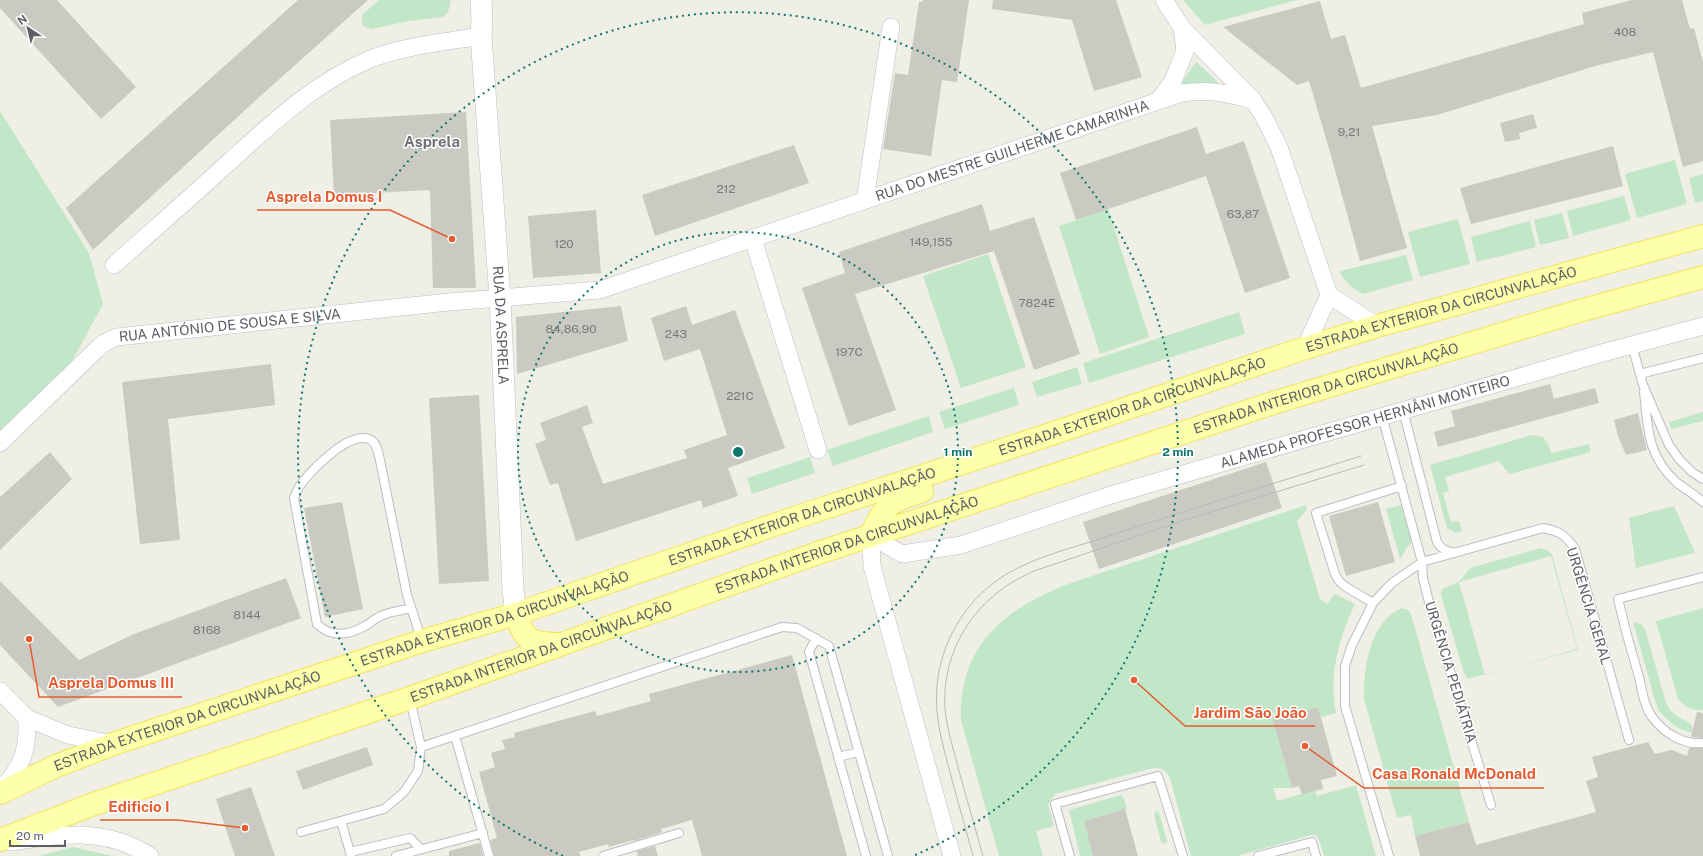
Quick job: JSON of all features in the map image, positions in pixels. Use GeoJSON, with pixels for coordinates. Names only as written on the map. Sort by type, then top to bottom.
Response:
{"type":"FeatureCollection","features":[{"type":"Feature","properties":{"kind":"main road","name":"ESTRADA EXTERIOR DA CIRCUNVALAÇÃO"},"geometry":{"type":"LineString","coordinates":[[0,791],[56,766],[113,744],[422,641],[508,616],[803,515],[1305,348],[1377,326],[1703,236]]}},
{"type":"Feature","properties":{"kind":"main road","name":"ESTRADA INTERIOR DA CIRCUNVALAÇÃO"},"geometry":{"type":"LineString","coordinates":[[0,840],[90,805],[410,698],[805,557],[1276,402],[1572,313],[1703,278]]}},
{"type":"Feature","properties":{"kind":"main road"},"geometry":{"type":"LineString","coordinates":[[871,536],[879,517],[885,508],[898,499],[999,465],[1026,442]]}},
{"type":"Feature","properties":{"kind":"main road"},"geometry":{"type":"LineString","coordinates":[[508,616],[520,627],[527,638],[538,644],[562,645]]}},
{"type":"Feature","properties":{"kind":"main road"},"geometry":{"type":"LineString","coordinates":[[505,664],[514,644],[514,634],[508,616]]}},
{"type":"Feature","properties":{"kind":"street","name":"RUA DA ASPRELA"},"geometry":{"type":"LineString","coordinates":[[481,0],[480,36],[500,298],[513,590],[508,616]]}},
{"type":"Feature","properties":{"kind":"street","name":"RUA DO MESTRE GUILHERME CAMARINHA"},"geometry":{"type":"LineString","coordinates":[[1164,0],[1182,28],[1253,100],[1264,117],[1279,148],[1329,295]]}},
{"type":"Feature","properties":{"kind":"street","name":"RUA DO MESTRE GUILHERME CAMARINHA"},"geometry":{"type":"LineString","coordinates":[[865,200],[891,27]]}},
{"type":"Feature","properties":{"kind":"street","name":"RUA DO MESTRE GUILHERME CAMARINHA"},"geometry":{"type":"LineString","coordinates":[[1159,100],[1172,81],[1185,51],[1182,28]]}},
{"type":"Feature","properties":{"kind":"street"},"geometry":{"type":"LineString","coordinates":[[114,265],[266,129],[310,94],[336,77],[369,60],[399,51],[414,47],[480,36]]}},
{"type":"Feature","properties":{"kind":"street","name":"RUA DO MESTRE GUILHERME CAMARINHA"},"geometry":{"type":"LineString","coordinates":[[500,298],[600,290],[1182,93],[1200,90],[1220,92],[1253,100]]}},
{"type":"Feature","properties":{"kind":"street"},"geometry":{"type":"LineString","coordinates":[[752,239],[818,450]]}},
{"type":"Feature","properties":{"kind":"street"},"geometry":{"type":"LineString","coordinates":[[1305,348],[1329,295],[1377,326]]}},
{"type":"Feature","properties":{"kind":"street","name":"RUA ANTÓNIO DE SOUSA E SILVA"},"geometry":{"type":"LineString","coordinates":[[0,443],[96,350],[104,343],[117,337],[283,318],[500,298]]}},
{"type":"Feature","properties":{"kind":"street","name":"ALAMEDA PROFESSOR HERNÂNI MONTEIRO"},"geometry":{"type":"LineString","coordinates":[[871,536],[902,554],[961,545],[1111,495],[1403,410],[1703,326]]}},
{"type":"Feature","properties":{"kind":"street"},"geometry":{"type":"LineString","coordinates":[[871,536],[872,566],[952,856]]}},
{"type":"Feature","properties":{"kind":"street"},"geometry":{"type":"LineString","coordinates":[[0,691],[27,718],[68,735],[113,744]]}},
{"type":"Feature","properties":{"kind":"street"},"geometry":{"type":"LineString","coordinates":[[0,791],[16,771],[25,752],[27,718]]}},
{"type":"Feature","properties":{"kind":"street"},"geometry":{"type":"LineString","coordinates":[[0,844],[47,836],[84,834],[106,837],[139,848],[150,856]]}},
{"type":"Feature","properties":{"kind":"lane"},"geometry":{"type":"LineString","coordinates":[[1632,345],[1643,385],[1669,445],[1679,459],[1692,472],[1703,479]]}},
{"type":"Feature","properties":{"kind":"lane"},"geometry":{"type":"LineString","coordinates":[[1640,374],[1703,358]]}},
{"type":"Feature","properties":{"kind":"lane"},"geometry":{"type":"LineString","coordinates":[[1643,385],[1648,434],[1656,458],[1677,482],[1703,502]]}},
{"type":"Feature","properties":{"kind":"lane"},"geometry":{"type":"LineString","coordinates":[[1403,410],[1437,542],[1440,547],[1447,551],[1457,553]]}},
{"type":"Feature","properties":{"kind":"lane","name":"URGÊNCIA PEDIÁTRIA"},"geometry":{"type":"LineString","coordinates":[[1382,416],[1422,562],[1422,578],[1491,805]]}},
{"type":"Feature","properties":{"kind":"lane"},"geometry":{"type":"LineString","coordinates":[[411,608],[381,615],[366,626],[352,632],[332,634],[324,631],[317,624],[294,498],[300,485],[316,468],[343,444],[352,440],[362,438],[370,440],[376,445],[407,596],[411,608],[422,641]]}},
{"type":"Feature","properties":{"kind":"lane"},"geometry":{"type":"LineString","coordinates":[[1373,603],[1339,581],[1335,574],[1316,513],[1402,486]]}},
{"type":"Feature","properties":{"kind":"lane","name":"URGÊNCIA GERAL"},"geometry":{"type":"LineString","coordinates":[[1389,856],[1345,706],[1345,666],[1352,645],[1373,603],[1392,582],[1422,562],[1543,528],[1554,530],[1567,538],[1575,549],[1629,740]]}},
{"type":"Feature","properties":{"kind":"lane"},"geometry":{"type":"LineString","coordinates":[[1703,577],[1618,599],[1645,700],[1652,717],[1663,730],[1670,735],[1682,740],[1703,742]]}},
{"type":"Feature","properties":{"kind":"lane"},"geometry":{"type":"LineString","coordinates":[[421,747],[782,627],[797,628],[829,646],[888,856]]}},
{"type":"Feature","properties":{"kind":"lane"},"geometry":{"type":"LineString","coordinates":[[816,638],[809,652],[866,856]]}},
{"type":"Feature","properties":{"kind":"lane"},"geometry":{"type":"LineString","coordinates":[[301,832],[384,809],[404,792],[418,771],[421,747],[410,698]]}},
{"type":"Feature","properties":{"kind":"lane"},"geometry":{"type":"LineString","coordinates":[[455,736],[489,856]]}},
{"type":"Feature","properties":{"kind":"lane"},"geometry":{"type":"LineString","coordinates":[[838,757],[859,752]]}},
{"type":"Feature","properties":{"kind":"lane"},"geometry":{"type":"LineString","coordinates":[[1070,856],[1056,804],[1158,776],[1182,856]]}},
{"type":"Feature","properties":{"kind":"lane"},"geometry":{"type":"LineString","coordinates":[[341,821],[351,854],[410,838],[421,849]]}},
{"type":"Feature","properties":{"kind":"lane"},"geometry":{"type":"LineString","coordinates":[[396,856],[483,833]]}},
{"type":"Feature","properties":{"kind":"lane"},"geometry":{"type":"LineString","coordinates":[[604,856],[679,833]]}},
{"type":"Feature","properties":{"kind":"lane"},"geometry":{"type":"LineString","coordinates":[[1258,856],[1312,842],[1316,856]]}},
{"type":"Feature","properties":{"kind":"green space"},"geometry":{"type":"Polygon","coordinates":[[[379,0],[450,0],[451,3],[447,14],[442,17],[409,21],[371,29],[363,26],[362,15],[379,0]]]}},
{"type":"Feature","properties":{"kind":"green space"},"geometry":{"type":"Polygon","coordinates":[[[1183,0],[1297,0],[1205,25],[1183,0]]]}},
{"type":"Feature","properties":{"kind":"green space"},"geometry":{"type":"Polygon","coordinates":[[[1196,62],[1219,83],[1197,83],[1183,85],[1182,82],[1196,62]]]}},
{"type":"Feature","properties":{"kind":"green space"},"geometry":{"type":"Polygon","coordinates":[[[0,111],[89,253],[103,304],[71,363],[0,430],[0,111]]]}},
{"type":"Feature","properties":{"kind":"green space"},"geometry":{"type":"Polygon","coordinates":[[[1675,160],[1687,204],[1637,218],[1625,174],[1675,160]]]}},
{"type":"Feature","properties":{"kind":"green space"},"geometry":{"type":"Polygon","coordinates":[[[1703,174],[1703,201],[1695,203],[1689,178],[1703,174]]]}},
{"type":"Feature","properties":{"kind":"green space"},"geometry":{"type":"Polygon","coordinates":[[[1624,196],[1631,220],[1573,236],[1567,211],[1624,196]]]}},
{"type":"Feature","properties":{"kind":"green space"},"geometry":{"type":"Polygon","coordinates":[[[1108,209],[1149,337],[1100,354],[1059,226],[1108,209]]]}},
{"type":"Feature","properties":{"kind":"green space"},"geometry":{"type":"Polygon","coordinates":[[[1562,213],[1569,238],[1540,245],[1534,220],[1562,213]]]}},
{"type":"Feature","properties":{"kind":"green space"},"geometry":{"type":"Polygon","coordinates":[[[1458,219],[1470,264],[1420,277],[1408,232],[1458,219]]]}},
{"type":"Feature","properties":{"kind":"green space"},"geometry":{"type":"Polygon","coordinates":[[[1530,221],[1536,247],[1477,262],[1471,237],[1530,221]]]}},
{"type":"Feature","properties":{"kind":"green space"},"geometry":{"type":"Polygon","coordinates":[[[988,254],[1026,367],[961,388],[923,276],[988,254]]]}},
{"type":"Feature","properties":{"kind":"green space"},"geometry":{"type":"Polygon","coordinates":[[[1406,255],[1413,280],[1363,294],[1346,282],[1341,275],[1340,271],[1406,255]]]}},
{"type":"Feature","properties":{"kind":"green space"},"geometry":{"type":"Polygon","coordinates":[[[1239,312],[1245,334],[1089,383],[1083,363],[1239,312]]]}},
{"type":"Feature","properties":{"kind":"green space"},"geometry":{"type":"Polygon","coordinates":[[[1077,367],[1082,384],[1037,397],[1032,382],[1077,367]]]}},
{"type":"Feature","properties":{"kind":"green space"},"geometry":{"type":"Polygon","coordinates":[[[1014,388],[1019,405],[945,429],[939,412],[1014,388]]]}},
{"type":"Feature","properties":{"kind":"green space"},"geometry":{"type":"Polygon","coordinates":[[[1703,412],[1703,421],[1671,429],[1669,422],[1703,412]]]}},
{"type":"Feature","properties":{"kind":"green space"},"geometry":{"type":"Polygon","coordinates":[[[929,416],[933,432],[833,466],[827,450],[929,416]]]}},
{"type":"Feature","properties":{"kind":"green space"},"geometry":{"type":"Polygon","coordinates":[[[1532,435],[1543,437],[1548,444],[1551,453],[1589,444],[1591,452],[1509,474],[1499,461],[1445,477],[1449,491],[1443,493],[1451,522],[1459,521],[1462,531],[1456,533],[1447,528],[1430,465],[1532,435]]]}},
{"type":"Feature","properties":{"kind":"green space"},"geometry":{"type":"Polygon","coordinates":[[[810,457],[815,473],[752,494],[747,478],[810,457]]]}},
{"type":"Feature","properties":{"kind":"green space"},"geometry":{"type":"Polygon","coordinates":[[[1306,505],[1307,510],[1297,521],[1320,599],[1327,604],[1335,594],[1355,604],[1344,630],[1336,657],[1333,685],[1336,713],[1321,717],[1318,707],[1302,712],[1301,709],[1272,717],[1292,788],[1273,788],[1277,801],[1315,790],[1317,796],[1356,785],[1376,856],[1324,856],[1316,835],[1311,835],[1237,856],[1191,856],[1170,778],[1163,770],[1153,768],[1055,794],[1048,805],[1054,826],[1036,831],[1043,856],[999,856],[961,720],[962,694],[967,671],[977,651],[989,634],[1005,619],[1024,605],[1068,584],[1306,505]]]}},
{"type":"Feature","properties":{"kind":"green space"},"geometry":{"type":"Polygon","coordinates":[[[1401,505],[1412,543],[1408,546],[1400,559],[1386,509],[1401,505]]]}},
{"type":"Feature","properties":{"kind":"green space"},"geometry":{"type":"Polygon","coordinates":[[[1674,506],[1694,553],[1636,568],[1629,518],[1674,506]]]}},
{"type":"Feature","properties":{"kind":"green space"},"geometry":{"type":"Polygon","coordinates":[[[1541,548],[1549,551],[1552,555],[1578,650],[1510,668],[1577,649],[1551,556],[1459,582],[1485,675],[1468,679],[1464,673],[1441,595],[1442,589],[1458,582],[1470,568],[1541,548]]]}},
{"type":"Feature","properties":{"kind":"green space"},"geometry":{"type":"Polygon","coordinates":[[[1402,608],[1408,610],[1411,614],[1469,822],[1415,836],[1411,815],[1397,818],[1364,699],[1367,660],[1376,635],[1382,623],[1391,614],[1402,608]]]}},
{"type":"Feature","properties":{"kind":"green space"},"geometry":{"type":"Polygon","coordinates":[[[1703,608],[1703,710],[1695,710],[1689,708],[1678,699],[1656,621],[1703,608]]]}},
{"type":"Feature","properties":{"kind":"green space"},"geometry":{"type":"Polygon","coordinates":[[[1633,622],[1641,624],[1645,629],[1666,703],[1673,713],[1691,724],[1692,733],[1680,729],[1672,724],[1659,711],[1633,622]]]}},
{"type":"Feature","properties":{"kind":"green space"},"geometry":{"type":"Polygon","coordinates":[[[1121,795],[1123,796],[1127,809],[1084,821],[1093,856],[1080,856],[1069,810],[1121,795]]]}},
{"type":"Feature","properties":{"kind":"green space"},"geometry":{"type":"Polygon","coordinates":[[[1156,811],[1159,813],[1167,841],[1165,844],[1161,842],[1154,815],[1156,811]]]}},
{"type":"Feature","properties":{"kind":"green space"},"geometry":{"type":"Polygon","coordinates":[[[73,847],[113,856],[39,856],[73,847]]]}},
{"type":"Feature","properties":{"kind":"building"},"geometry":{"type":"Polygon","coordinates":[[[0,0],[57,0],[136,87],[101,119],[0,8],[0,0]]]}},
{"type":"Feature","properties":{"kind":"building"},"geometry":{"type":"Polygon","coordinates":[[[298,0],[368,0],[257,99],[93,250],[66,208],[298,0]]]}},
{"type":"Feature","properties":{"kind":"building"},"geometry":{"type":"Polygon","coordinates":[[[923,0],[969,0],[957,82],[942,80],[931,156],[883,149],[895,73],[908,75],[919,2],[922,2],[923,0]]]}},
{"type":"Feature","properties":{"kind":"building"},"geometry":{"type":"Polygon","coordinates":[[[993,0],[1116,0],[1142,77],[1094,91],[1072,20],[992,9],[993,0]]]}},
{"type":"Feature","properties":{"kind":"building"},"geometry":{"type":"Polygon","coordinates":[[[1632,0],[1682,0],[1690,29],[1694,28],[1703,62],[1703,161],[1683,167],[1653,52],[1595,66],[1437,115],[1372,126],[1407,248],[1360,261],[1309,81],[1297,85],[1223,27],[1320,1],[1331,39],[1345,35],[1361,88],[1584,24],[1582,13],[1632,0]]]}},
{"type":"Feature","properties":{"kind":"building"},"geometry":{"type":"Polygon","coordinates":[[[466,112],[476,288],[433,288],[430,190],[334,195],[330,120],[466,112]]]}},
{"type":"Feature","properties":{"kind":"building"},"geometry":{"type":"Polygon","coordinates":[[[1533,114],[1537,128],[1519,133],[1520,139],[1505,142],[1500,123],[1533,114]]]}},
{"type":"Feature","properties":{"kind":"building"},"geometry":{"type":"Polygon","coordinates":[[[1197,127],[1206,154],[1244,141],[1290,278],[1245,293],[1206,176],[1076,220],[1060,173],[1197,127]]]}},
{"type":"Feature","properties":{"kind":"building"},"geometry":{"type":"Polygon","coordinates":[[[794,145],[809,183],[655,236],[642,195],[794,145]]]}},
{"type":"Feature","properties":{"kind":"building"},"geometry":{"type":"Polygon","coordinates":[[[1613,146],[1623,186],[1471,224],[1460,188],[1613,146]]]}},
{"type":"Feature","properties":{"kind":"building"},"geometry":{"type":"Polygon","coordinates":[[[982,204],[990,231],[1034,217],[1080,354],[1034,370],[994,251],[855,294],[896,410],[849,426],[802,288],[845,273],[839,252],[982,204]]]}},
{"type":"Feature","properties":{"kind":"building"},"geometry":{"type":"Polygon","coordinates":[[[596,210],[601,273],[533,278],[528,216],[596,210]]]}},
{"type":"Feature","properties":{"kind":"building"},"geometry":{"type":"Polygon","coordinates":[[[621,306],[628,341],[517,374],[516,317],[621,306]]]}},
{"type":"Feature","properties":{"kind":"building"},"geometry":{"type":"Polygon","coordinates":[[[686,306],[692,325],[735,310],[785,448],[728,468],[738,496],[703,508],[701,500],[576,541],[558,483],[550,485],[535,444],[546,440],[540,423],[587,405],[593,423],[582,427],[603,484],[687,458],[684,450],[727,435],[700,349],[664,361],[651,318],[686,306]]]}},
{"type":"Feature","properties":{"kind":"building"},"geometry":{"type":"Polygon","coordinates":[[[271,364],[275,405],[168,419],[180,540],[140,544],[122,382],[271,364]]]}},
{"type":"Feature","properties":{"kind":"building"},"geometry":{"type":"Polygon","coordinates":[[[1550,384],[1554,399],[1595,388],[1599,403],[1438,447],[1434,432],[1455,426],[1451,411],[1550,384]]]}},
{"type":"Feature","properties":{"kind":"building"},"geometry":{"type":"Polygon","coordinates":[[[479,395],[489,581],[439,584],[429,398],[479,395]]]}},
{"type":"Feature","properties":{"kind":"building"},"geometry":{"type":"Polygon","coordinates":[[[1638,413],[1647,450],[1626,455],[1618,436],[1614,420],[1638,413]]]}},
{"type":"Feature","properties":{"kind":"building"},"geometry":{"type":"Polygon","coordinates":[[[50,452],[72,479],[0,550],[0,497],[50,452]]]}},
{"type":"Feature","properties":{"kind":"building"},"geometry":{"type":"Polygon","coordinates":[[[1266,462],[1282,508],[1099,569],[1083,522],[1266,462]]]}},
{"type":"Feature","properties":{"kind":"building"},"geometry":{"type":"Polygon","coordinates":[[[342,502],[363,609],[325,617],[304,508],[342,502]]]}},
{"type":"Feature","properties":{"kind":"building"},"geometry":{"type":"Polygon","coordinates":[[[1378,502],[1395,562],[1346,576],[1329,516],[1378,502]]]}},
{"type":"Feature","properties":{"kind":"building"},"geometry":{"type":"Polygon","coordinates":[[[286,578],[301,618],[58,707],[0,645],[0,581],[79,660],[134,634],[286,578]]]}},
{"type":"Feature","properties":{"kind":"building"},"geometry":{"type":"Polygon","coordinates":[[[792,655],[847,856],[702,856],[692,820],[661,829],[662,832],[634,841],[609,847],[608,844],[579,852],[581,856],[494,856],[490,840],[497,838],[479,772],[495,767],[491,753],[505,749],[502,740],[515,737],[514,733],[595,711],[597,716],[651,701],[649,694],[792,655]]]}},
{"type":"Feature","properties":{"kind":"building"},"geometry":{"type":"Polygon","coordinates":[[[1318,707],[1337,776],[1321,780],[1323,789],[1302,794],[1299,786],[1292,788],[1272,717],[1301,709],[1302,712],[1318,707]]]}},
{"type":"Feature","properties":{"kind":"building"},"geometry":{"type":"Polygon","coordinates":[[[1697,712],[1703,713],[1703,738],[1691,737],[1697,712]]]}},
{"type":"Feature","properties":{"kind":"building"},"geometry":{"type":"Polygon","coordinates":[[[1648,742],[1655,754],[1672,750],[1687,756],[1689,748],[1703,748],[1703,856],[1420,856],[1415,836],[1469,822],[1476,845],[1596,812],[1586,781],[1598,777],[1592,757],[1648,742]]]}},
{"type":"Feature","properties":{"kind":"building"},"geometry":{"type":"Polygon","coordinates":[[[367,747],[373,765],[303,790],[296,771],[367,747]]]}},
{"type":"Feature","properties":{"kind":"building"},"geometry":{"type":"Polygon","coordinates":[[[251,787],[275,856],[235,856],[216,799],[251,787]]]}},
{"type":"Feature","properties":{"kind":"building"},"geometry":{"type":"Polygon","coordinates":[[[1125,809],[1138,856],[1093,856],[1084,821],[1125,809]]]}},
{"type":"Feature","properties":{"kind":"building"},"geometry":{"type":"Polygon","coordinates":[[[480,843],[483,856],[449,856],[449,851],[480,843]]]}},
{"type":"Feature","properties":{"kind":"building"},"geometry":{"type":"Polygon","coordinates":[[[655,846],[658,856],[638,856],[637,851],[655,846]]]}},
{"type":"Feature","properties":{"kind":"tram line"},"geometry":{"type":"LineString","coordinates":[[973,856],[942,742],[936,697],[939,669],[949,639],[956,625],[975,600],[999,579],[1012,571],[1041,558],[1361,456]]}},
{"type":"Feature","properties":{"kind":"tram line"},"geometry":{"type":"LineString","coordinates":[[983,856],[947,725],[945,709],[945,686],[957,643],[968,624],[982,607],[998,592],[1037,570],[1185,520],[1364,465]]}},
{"type":"Feature","properties":{"kind":"place","name":"Asprela Domus I"},"geometry":{"type":"Point","coordinates":[452,239]}},
{"type":"Feature","properties":{"kind":"place","name":"Asprela Domus III"},"geometry":{"type":"Point","coordinates":[29,639]}},
{"type":"Feature","properties":{"kind":"place","name":"Jardim São João"},"geometry":{"type":"Point","coordinates":[1134,680]}},
{"type":"Feature","properties":{"kind":"place","name":"Casa Ronald McDonald"},"geometry":{"type":"Point","coordinates":[1305,746]}},
{"type":"Feature","properties":{"kind":"place","name":"Edificio I"},"geometry":{"type":"Point","coordinates":[245,828]}},
{"type":"Feature","properties":{"kind":"district","name":"Asprela"},"geometry":{"type":"Point","coordinates":[432,141]}}]}
